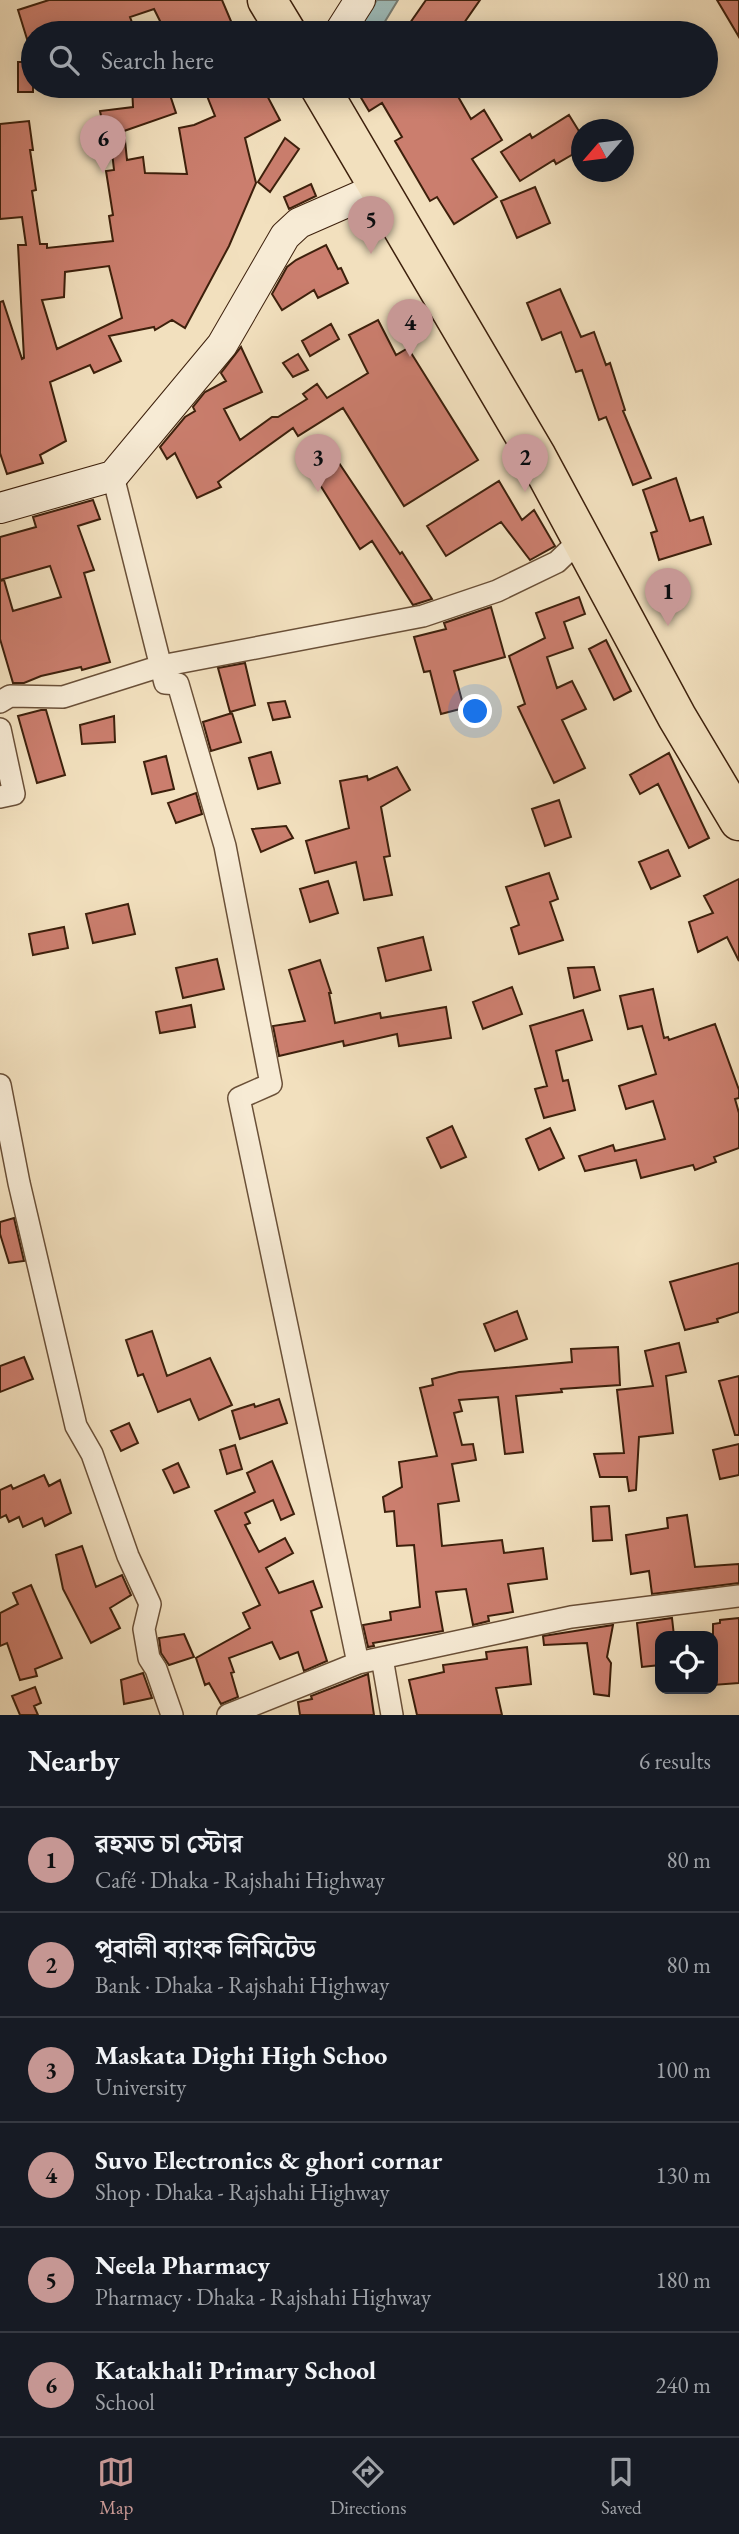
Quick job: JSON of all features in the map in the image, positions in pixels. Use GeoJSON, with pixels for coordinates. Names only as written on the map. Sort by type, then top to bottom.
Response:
{"type":"FeatureCollection","features":[{"type":"Feature","properties":{"kind":"highway"},"geometry":{"type":"LineString","coordinates":[[267,0],[280,21]]}},
{"type":"Feature","properties":{"kind":"highway"},"geometry":{"type":"LineString","coordinates":[[326,98],[537,457],[677,717],[739,821]]}},
{"type":"Feature","properties":{"kind":"street"},"geometry":{"type":"LineString","coordinates":[[347,21],[360,0]]}},
{"type":"Feature","properties":{"kind":"street"},"geometry":{"type":"LineString","coordinates":[[0,508],[113,476],[222,345],[285,236],[299,223],[379,188]]}},
{"type":"Feature","properties":{"kind":"street"},"geometry":{"type":"LineString","coordinates":[[113,476],[165,683],[177,684],[228,860],[271,1084],[239,1098],[358,1663]]}},
{"type":"Feature","properties":{"kind":"street"},"geometry":{"type":"LineString","coordinates":[[0,702],[10,696],[62,697],[161,666],[423,616],[497,592],[557,562],[581,539]]}},
{"type":"Feature","properties":{"kind":"street"},"geometry":{"type":"LineString","coordinates":[[0,729],[13,794],[0,797]]}},
{"type":"Feature","properties":{"kind":"street"},"geometry":{"type":"LineString","coordinates":[[0,1086],[19,1184],[76,1426],[92,1454],[128,1556],[150,1604],[145,1629],[149,1658],[156,1669],[172,1715]]}},
{"type":"Feature","properties":{"kind":"street"},"geometry":{"type":"LineString","coordinates":[[228,1715],[358,1663],[571,1617],[739,1596]]}},
{"type":"Feature","properties":{"kind":"street"},"geometry":{"type":"LineString","coordinates":[[382,1658],[392,1715]]}},
{"type":"Feature","properties":{"kind":"water"},"geometry":{"type":"Polygon","coordinates":[[[377,0],[398,0],[385,21],[364,21],[377,0]]]}},
{"type":"Feature","properties":{"kind":"building"},"geometry":{"type":"Polygon","coordinates":[[[49,0],[222,0],[231,21],[160,21],[154,9],[130,17],[132,21],[21,21],[18,10],[49,0]]]}},
{"type":"Feature","properties":{"kind":"building"},"geometry":{"type":"Polygon","coordinates":[[[426,0],[480,0],[465,21],[411,21],[426,0]]]}},
{"type":"Feature","properties":{"kind":"building"},"geometry":{"type":"Polygon","coordinates":[[[717,0],[739,0],[739,37],[717,0]]]}},
{"type":"Feature","properties":{"kind":"building"},"geometry":{"type":"Polygon","coordinates":[[[18,62],[21,62],[21,92],[18,92],[18,62]]]}},
{"type":"Feature","properties":{"kind":"building"},"geometry":{"type":"Polygon","coordinates":[[[133,98],[171,98],[176,113],[124,131],[127,160],[143,157],[145,173],[187,174],[179,128],[215,116],[208,98],[268,98],[280,120],[245,138],[256,183],[229,246],[185,328],[172,320],[155,330],[154,327],[109,336],[121,361],[94,373],[90,365],[50,382],[66,441],[40,455],[43,463],[7,474],[0,453],[0,302],[3,301],[22,359],[18,245],[26,245],[22,217],[0,219],[0,124],[29,121],[36,190],[32,191],[40,244],[47,244],[47,248],[113,241],[109,216],[113,215],[106,171],[114,170],[110,134],[105,135],[100,111],[133,107],[133,98]],[[109,266],[65,272],[64,297],[42,300],[57,349],[122,318],[109,266]]]}},
{"type":"Feature","properties":{"kind":"building"},"geometry":{"type":"Polygon","coordinates":[[[361,98],[459,98],[471,119],[484,110],[502,140],[472,159],[497,197],[454,224],[437,197],[430,201],[395,141],[402,137],[382,103],[369,111],[361,98]]]}},
{"type":"Feature","properties":{"kind":"building"},"geometry":{"type":"Polygon","coordinates":[[[569,115],[571,119],[571,155],[556,164],[554,160],[520,181],[501,152],[530,134],[532,138],[569,115]]]}},
{"type":"Feature","properties":{"kind":"building"},"geometry":{"type":"Polygon","coordinates":[[[285,138],[299,149],[270,192],[258,182],[285,138]]]}},
{"type":"Feature","properties":{"kind":"building"},"geometry":{"type":"Polygon","coordinates":[[[311,184],[316,196],[289,209],[284,197],[311,184]]]}},
{"type":"Feature","properties":{"kind":"building"},"geometry":{"type":"Polygon","coordinates":[[[535,187],[550,223],[517,238],[501,201],[535,187]]]}},
{"type":"Feature","properties":{"kind":"building"},"geometry":{"type":"Polygon","coordinates":[[[326,245],[348,283],[318,298],[314,290],[282,310],[272,294],[287,267],[326,245]]]}},
{"type":"Feature","properties":{"kind":"building"},"geometry":{"type":"Polygon","coordinates":[[[560,289],[581,337],[594,332],[606,365],[610,363],[625,410],[623,411],[651,478],[633,485],[606,417],[599,420],[582,370],[576,372],[561,332],[542,340],[527,303],[560,289]]]}},
{"type":"Feature","properties":{"kind":"building"},"geometry":{"type":"Polygon","coordinates":[[[378,320],[396,355],[408,348],[478,460],[404,506],[343,408],[298,436],[293,428],[218,482],[221,487],[197,498],[175,453],[167,459],[160,447],[185,417],[195,411],[193,407],[205,392],[226,381],[221,373],[241,347],[262,392],[224,409],[240,440],[272,417],[278,417],[307,399],[303,394],[317,384],[327,398],[368,373],[349,335],[378,320]]]}},
{"type":"Feature","properties":{"kind":"building"},"geometry":{"type":"Polygon","coordinates":[[[331,324],[339,339],[310,356],[302,341],[331,324]]]}},
{"type":"Feature","properties":{"kind":"building"},"geometry":{"type":"Polygon","coordinates":[[[298,354],[308,370],[293,377],[283,363],[298,354]]]}},
{"type":"Feature","properties":{"kind":"building"},"geometry":{"type":"Polygon","coordinates":[[[339,463],[432,599],[413,605],[372,541],[360,549],[317,480],[339,463]]]}},
{"type":"Feature","properties":{"kind":"building"},"geometry":{"type":"Polygon","coordinates":[[[676,478],[690,521],[703,517],[711,544],[659,560],[651,533],[657,531],[643,490],[676,478]]]}},
{"type":"Feature","properties":{"kind":"building"},"geometry":{"type":"Polygon","coordinates":[[[499,481],[522,520],[534,510],[555,546],[530,560],[501,522],[446,556],[427,526],[499,481]]]}},
{"type":"Feature","properties":{"kind":"building"},"geometry":{"type":"Polygon","coordinates":[[[93,500],[100,519],[78,526],[94,570],[84,573],[110,662],[82,670],[81,667],[41,676],[24,683],[13,683],[0,639],[0,581],[4,580],[13,611],[61,597],[50,566],[0,580],[0,537],[36,527],[33,517],[93,500]]]}},
{"type":"Feature","properties":{"kind":"building"},"geometry":{"type":"Polygon","coordinates":[[[579,597],[585,614],[564,622],[573,648],[547,657],[557,688],[572,681],[586,709],[562,720],[585,768],[554,783],[518,707],[525,704],[509,656],[545,638],[536,613],[579,597]]]}},
{"type":"Feature","properties":{"kind":"building"},"geometry":{"type":"Polygon","coordinates":[[[491,607],[505,657],[454,671],[464,708],[441,714],[430,671],[424,672],[414,637],[446,629],[444,623],[491,607]]]}},
{"type":"Feature","properties":{"kind":"building"},"geometry":{"type":"Polygon","coordinates":[[[606,640],[631,691],[614,700],[589,649],[606,640]]]}},
{"type":"Feature","properties":{"kind":"building"},"geometry":{"type":"Polygon","coordinates":[[[245,663],[255,705],[230,712],[218,668],[245,663]]]}},
{"type":"Feature","properties":{"kind":"building"},"geometry":{"type":"Polygon","coordinates":[[[285,701],[290,717],[273,720],[268,703],[285,701]]]}},
{"type":"Feature","properties":{"kind":"building"},"geometry":{"type":"Polygon","coordinates":[[[46,710],[65,775],[37,783],[18,716],[46,710]]]}},
{"type":"Feature","properties":{"kind":"building"},"geometry":{"type":"Polygon","coordinates":[[[232,713],[241,742],[211,751],[203,722],[232,713]]]}},
{"type":"Feature","properties":{"kind":"building"},"geometry":{"type":"Polygon","coordinates":[[[114,716],[115,742],[82,744],[80,725],[114,716]]]}},
{"type":"Feature","properties":{"kind":"building"},"geometry":{"type":"Polygon","coordinates":[[[271,752],[280,783],[258,789],[249,758],[271,752]]]}},
{"type":"Feature","properties":{"kind":"building"},"geometry":{"type":"Polygon","coordinates":[[[669,753],[709,838],[689,848],[658,784],[640,794],[630,775],[669,753]]]}},
{"type":"Feature","properties":{"kind":"building"},"geometry":{"type":"Polygon","coordinates":[[[166,756],[174,789],[152,794],[144,762],[166,756]]]}},
{"type":"Feature","properties":{"kind":"building"},"geometry":{"type":"Polygon","coordinates":[[[397,767],[410,790],[381,807],[390,856],[384,857],[392,895],[364,900],[356,862],[315,873],[306,841],[349,828],[340,781],[367,776],[368,780],[397,767]]]}},
{"type":"Feature","properties":{"kind":"building"},"geometry":{"type":"Polygon","coordinates":[[[196,793],[202,814],[176,823],[168,803],[196,793]]]}},
{"type":"Feature","properties":{"kind":"building"},"geometry":{"type":"Polygon","coordinates":[[[559,800],[571,837],[545,846],[532,809],[559,800]]]}},
{"type":"Feature","properties":{"kind":"building"},"geometry":{"type":"Polygon","coordinates":[[[286,826],[293,838],[261,852],[252,829],[286,826]]]}},
{"type":"Feature","properties":{"kind":"building"},"geometry":{"type":"Polygon","coordinates":[[[668,850],[680,876],[651,889],[639,862],[668,850]]]}},
{"type":"Feature","properties":{"kind":"building"},"geometry":{"type":"Polygon","coordinates":[[[549,873],[558,899],[550,902],[563,940],[519,954],[511,928],[519,925],[506,887],[549,873]]]}},
{"type":"Feature","properties":{"kind":"building"},"geometry":{"type":"Polygon","coordinates":[[[739,879],[739,961],[727,937],[698,952],[689,922],[713,913],[704,896],[739,879]]]}},
{"type":"Feature","properties":{"kind":"building"},"geometry":{"type":"Polygon","coordinates":[[[328,881],[338,913],[310,922],[300,889],[328,881]]]}},
{"type":"Feature","properties":{"kind":"building"},"geometry":{"type":"Polygon","coordinates":[[[128,904],[135,934],[93,943],[86,914],[128,904]]]}},
{"type":"Feature","properties":{"kind":"building"},"geometry":{"type":"Polygon","coordinates":[[[64,927],[68,948],[33,955],[29,934],[64,927]]]}},
{"type":"Feature","properties":{"kind":"building"},"geometry":{"type":"Polygon","coordinates":[[[423,937],[431,970],[386,981],[378,948],[423,937]]]}},
{"type":"Feature","properties":{"kind":"building"},"geometry":{"type":"Polygon","coordinates":[[[217,959],[224,989],[183,998],[176,968],[217,959]]]}},
{"type":"Feature","properties":{"kind":"building"},"geometry":{"type":"Polygon","coordinates":[[[320,960],[331,993],[335,1023],[380,1013],[381,1018],[446,1007],[451,1038],[399,1046],[397,1034],[344,1046],[343,1041],[279,1056],[273,1026],[305,1021],[289,970],[320,960]]]}},
{"type":"Feature","properties":{"kind":"building"},"geometry":{"type":"Polygon","coordinates":[[[594,967],[600,990],[574,998],[568,968],[594,967]]]}},
{"type":"Feature","properties":{"kind":"building"},"geometry":{"type":"Polygon","coordinates":[[[512,987],[522,1014],[483,1029],[473,1002],[512,987]]]}},
{"type":"Feature","properties":{"kind":"building"},"geometry":{"type":"Polygon","coordinates":[[[653,989],[664,1038],[668,1037],[669,1040],[715,1024],[739,1090],[739,1098],[735,1099],[739,1113],[739,1148],[714,1157],[716,1162],[695,1170],[693,1165],[641,1178],[636,1160],[585,1171],[579,1156],[613,1145],[615,1151],[665,1139],[653,1101],[626,1109],[619,1086],[656,1074],[642,1026],[628,1029],[620,996],[653,989]]]}},
{"type":"Feature","properties":{"kind":"building"},"geometry":{"type":"Polygon","coordinates":[[[191,1005],[195,1027],[160,1033],[156,1012],[191,1005]]]}},
{"type":"Feature","properties":{"kind":"building"},"geometry":{"type":"Polygon","coordinates":[[[583,1010],[592,1040],[556,1051],[563,1081],[568,1080],[575,1110],[544,1118],[535,1089],[547,1086],[530,1026],[583,1010]]]}},
{"type":"Feature","properties":{"kind":"building"},"geometry":{"type":"Polygon","coordinates":[[[452,1126],[466,1157],[441,1168],[427,1138],[452,1126]]]}},
{"type":"Feature","properties":{"kind":"building"},"geometry":{"type":"Polygon","coordinates":[[[550,1128],[564,1158],[539,1170],[526,1139],[550,1128]]]}},
{"type":"Feature","properties":{"kind":"building"},"geometry":{"type":"Polygon","coordinates":[[[14,1218],[24,1261],[9,1263],[0,1234],[0,1222],[14,1218]]]}},
{"type":"Feature","properties":{"kind":"building"},"geometry":{"type":"Polygon","coordinates":[[[739,1263],[739,1312],[717,1319],[718,1322],[685,1330],[670,1282],[739,1263]]]}},
{"type":"Feature","properties":{"kind":"building"},"geometry":{"type":"Polygon","coordinates":[[[517,1311],[527,1339],[495,1351],[484,1324],[517,1311]]]}},
{"type":"Feature","properties":{"kind":"building"},"geometry":{"type":"Polygon","coordinates":[[[152,1331],[167,1376],[210,1358],[232,1405],[199,1420],[190,1399],[158,1412],[143,1374],[138,1376],[126,1340],[152,1331]]]}},
{"type":"Feature","properties":{"kind":"building"},"geometry":{"type":"Polygon","coordinates":[[[679,1343],[686,1372],[666,1376],[673,1433],[639,1437],[636,1490],[629,1491],[627,1477],[600,1477],[594,1454],[624,1453],[617,1390],[653,1386],[645,1351],[679,1343]]]}},
{"type":"Feature","properties":{"kind":"building"},"geometry":{"type":"Polygon","coordinates":[[[618,1347],[620,1385],[561,1389],[562,1392],[516,1396],[523,1452],[505,1454],[498,1397],[459,1400],[462,1411],[454,1413],[462,1445],[473,1444],[476,1460],[452,1464],[459,1501],[438,1504],[442,1546],[502,1540],[504,1553],[543,1548],[547,1579],[508,1584],[513,1612],[488,1616],[489,1621],[473,1625],[466,1589],[436,1592],[443,1631],[373,1643],[374,1646],[368,1647],[363,1625],[391,1620],[390,1612],[420,1607],[414,1545],[397,1546],[394,1511],[385,1512],[383,1497],[402,1487],[399,1462],[437,1456],[420,1388],[433,1385],[432,1379],[459,1372],[572,1362],[571,1349],[618,1347]]]}},
{"type":"Feature","properties":{"kind":"building"},"geometry":{"type":"Polygon","coordinates":[[[24,1357],[33,1379],[0,1392],[0,1366],[24,1357]]]}},
{"type":"Feature","properties":{"kind":"building"},"geometry":{"type":"Polygon","coordinates":[[[739,1376],[739,1435],[735,1435],[719,1381],[739,1376]]]}},
{"type":"Feature","properties":{"kind":"building"},"geometry":{"type":"Polygon","coordinates":[[[279,1399],[287,1423],[240,1439],[232,1411],[279,1399]]]}},
{"type":"Feature","properties":{"kind":"building"},"geometry":{"type":"Polygon","coordinates":[[[129,1423],[138,1443],[121,1451],[111,1431],[129,1423]]]}},
{"type":"Feature","properties":{"kind":"building"},"geometry":{"type":"Polygon","coordinates":[[[739,1444],[739,1475],[720,1479],[713,1450],[739,1444]]]}},
{"type":"Feature","properties":{"kind":"building"},"geometry":{"type":"Polygon","coordinates":[[[235,1445],[242,1469],[227,1474],[220,1450],[235,1445]]]}},
{"type":"Feature","properties":{"kind":"building"},"geometry":{"type":"Polygon","coordinates":[[[272,1461],[294,1514],[281,1520],[273,1500],[245,1513],[250,1523],[245,1525],[259,1552],[285,1538],[293,1553],[266,1568],[279,1593],[313,1581],[322,1607],[311,1611],[327,1661],[304,1671],[298,1652],[280,1659],[272,1642],[229,1658],[238,1697],[221,1704],[209,1683],[205,1685],[196,1658],[250,1628],[243,1613],[260,1605],[215,1511],[255,1492],[247,1473],[272,1461]]]}},
{"type":"Feature","properties":{"kind":"building"},"geometry":{"type":"Polygon","coordinates":[[[178,1463],[189,1487],[174,1493],[163,1470],[178,1463]]]}},
{"type":"Feature","properties":{"kind":"building"},"geometry":{"type":"Polygon","coordinates":[[[44,1475],[49,1486],[60,1480],[71,1513],[45,1526],[42,1518],[23,1527],[19,1517],[9,1522],[6,1515],[0,1518],[0,1490],[11,1485],[13,1489],[44,1475]]]}},
{"type":"Feature","properties":{"kind":"building"},"geometry":{"type":"Polygon","coordinates":[[[609,1506],[612,1540],[593,1541],[591,1507],[609,1506]]]}},
{"type":"Feature","properties":{"kind":"building"},"geometry":{"type":"Polygon","coordinates":[[[687,1515],[695,1567],[739,1564],[739,1583],[652,1594],[649,1571],[631,1574],[626,1535],[668,1528],[667,1518],[687,1515]]]}},
{"type":"Feature","properties":{"kind":"building"},"geometry":{"type":"Polygon","coordinates":[[[82,1546],[96,1587],[122,1575],[131,1595],[110,1608],[120,1628],[91,1643],[63,1589],[56,1555],[82,1546]]]}},
{"type":"Feature","properties":{"kind":"building"},"geometry":{"type":"Polygon","coordinates":[[[31,1585],[62,1658],[35,1669],[37,1676],[20,1680],[7,1643],[0,1646],[0,1613],[18,1604],[13,1593],[31,1585]]]}},
{"type":"Feature","properties":{"kind":"building"},"geometry":{"type":"Polygon","coordinates":[[[672,1618],[673,1631],[655,1631],[655,1666],[642,1667],[637,1623],[672,1618]]]}},
{"type":"Feature","properties":{"kind":"building"},"geometry":{"type":"Polygon","coordinates":[[[739,1618],[739,1683],[718,1685],[718,1631],[713,1631],[713,1624],[720,1623],[720,1620],[739,1618]]]}},
{"type":"Feature","properties":{"kind":"building"},"geometry":{"type":"Polygon","coordinates":[[[613,1625],[607,1657],[611,1663],[609,1696],[594,1694],[587,1643],[544,1645],[543,1636],[613,1625]]]}},
{"type":"Feature","properties":{"kind":"building"},"geometry":{"type":"Polygon","coordinates":[[[184,1634],[194,1657],[169,1665],[161,1653],[159,1638],[184,1634]]]}},
{"type":"Feature","properties":{"kind":"building"},"geometry":{"type":"Polygon","coordinates":[[[527,1647],[531,1684],[496,1688],[502,1715],[417,1715],[409,1680],[444,1672],[443,1665],[487,1659],[486,1652],[527,1647]]]}},
{"type":"Feature","properties":{"kind":"building"},"geometry":{"type":"Polygon","coordinates":[[[143,1673],[152,1698],[124,1704],[121,1680],[143,1673]]]}},
{"type":"Feature","properties":{"kind":"building"},"geometry":{"type":"Polygon","coordinates":[[[368,1674],[374,1715],[300,1715],[298,1702],[312,1699],[311,1696],[368,1674]]]}},
{"type":"Feature","properties":{"kind":"building"},"geometry":{"type":"Polygon","coordinates":[[[35,1687],[41,1703],[34,1706],[38,1715],[20,1715],[12,1696],[35,1687]]]}},
{"type":"Feature","properties":{"kind":"place","name":"Katakhali Primary School"},"geometry":{"type":"Point","coordinates":[103,173]}},
{"type":"Feature","properties":{"kind":"place","name":"Neela Pharmacy"},"geometry":{"type":"Point","coordinates":[371,254]}},
{"type":"Feature","properties":{"kind":"place","name":"Suvo Electronics & ghori cornar"},"geometry":{"type":"Point","coordinates":[410,357]}},
{"type":"Feature","properties":{"kind":"place","name":"Maskata Dighi High Schoo"},"geometry":{"type":"Point","coordinates":[318,492]}},
{"type":"Feature","properties":{"kind":"place","name":"পূবালী ব্যাংক লিমিটেড"},"geometry":{"type":"Point","coordinates":[525,492]}},
{"type":"Feature","properties":{"kind":"place","name":"রহমত চা স্টোর"},"geometry":{"type":"Point","coordinates":[668,626]}}]}
